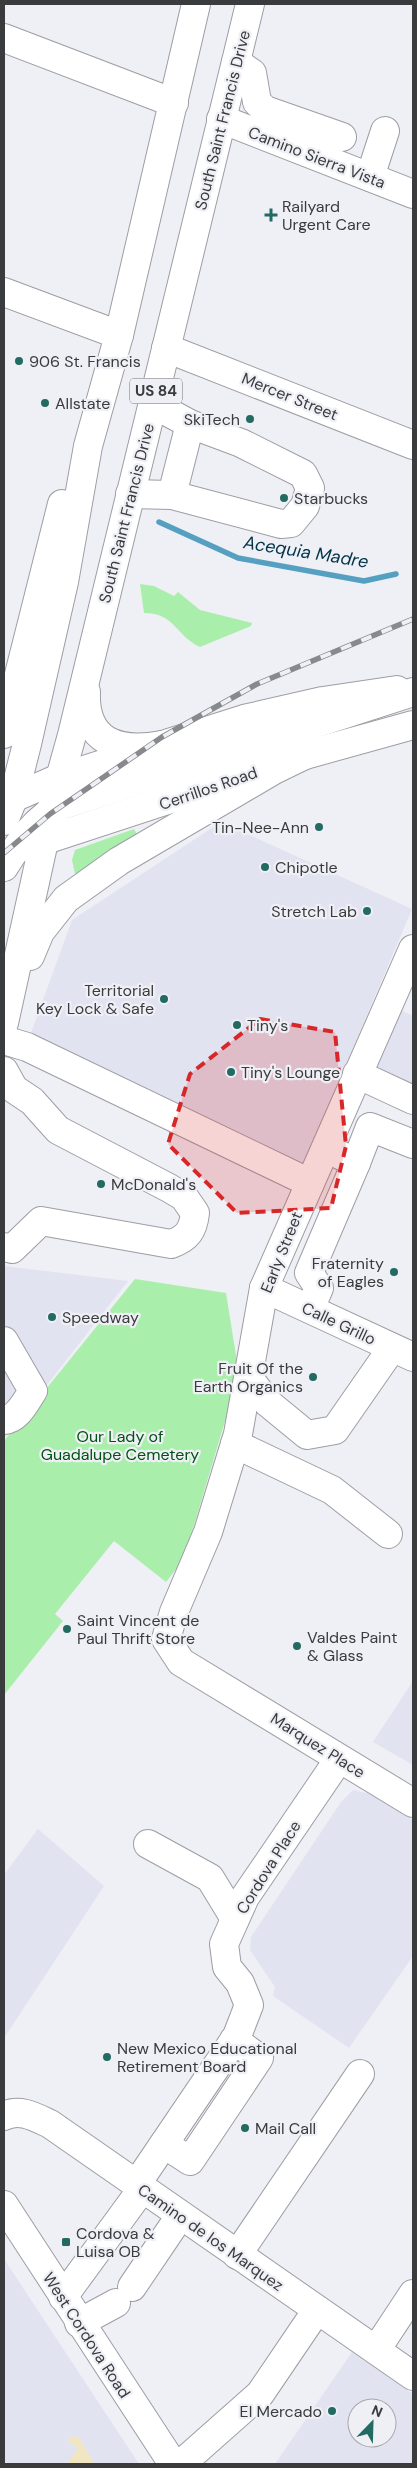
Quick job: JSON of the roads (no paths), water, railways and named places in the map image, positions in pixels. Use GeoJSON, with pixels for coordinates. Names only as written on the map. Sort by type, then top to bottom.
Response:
{"type":"FeatureCollection","features":[{"type":"Feature","properties":{"kind":"main road","name":"South Saint Francis Drive"},"geometry":{"type":"LineString","coordinates":[[4,1023],[46,840],[28,800],[88,446],[119,335],[196,4]]}},
{"type":"Feature","properties":{"kind":"main road","name":"South Saint Francis Drive"},"geometry":{"type":"LineString","coordinates":[[28,800],[79,704],[250,4]]}},
{"type":"Feature","properties":{"kind":"main road"},"geometry":{"type":"LineString","coordinates":[[4,38],[174,103]]}},
{"type":"Feature","properties":{"kind":"main road"},"geometry":{"type":"LineString","coordinates":[[236,62],[252,73],[257,102],[302,138],[342,138]]}},
{"type":"Feature","properties":{"kind":"main road","name":"Camino Sierra Vista"},"geometry":{"type":"LineString","coordinates":[[221,119],[302,138],[370,177],[413,194]]}},
{"type":"Feature","properties":{"kind":"main road"},"geometry":{"type":"LineString","coordinates":[[370,177],[385,131]]}},
{"type":"Feature","properties":{"kind":"main road"},"geometry":{"type":"LineString","coordinates":[[4,292],[119,335]]}},
{"type":"Feature","properties":{"kind":"main road","name":"Mercer Street"},"geometry":{"type":"LineString","coordinates":[[166,348],[413,445]]}},
{"type":"Feature","properties":{"kind":"main road"},"geometry":{"type":"LineString","coordinates":[[130,494],[172,495],[281,524],[291,523],[298,517],[305,506],[310,488],[303,474],[293,468],[241,443],[190,424],[153,404]]}},
{"type":"Feature","properties":{"kind":"main road"},"geometry":{"type":"LineString","coordinates":[[172,495],[190,424]]}},
{"type":"Feature","properties":{"kind":"main road"},"geometry":{"type":"LineString","coordinates":[[4,734],[62,503],[88,446]]}},
{"type":"Feature","properties":{"kind":"main road"},"geometry":{"type":"LineString","coordinates":[[86,673],[85,706],[88,719],[100,735],[118,746],[143,749],[286,708],[413,688]]}},
{"type":"Feature","properties":{"kind":"main road"},"geometry":{"type":"LineString","coordinates":[[28,800],[413,692]]}},
{"type":"Feature","properties":{"kind":"main road","name":"Cerrillos Road"},"geometry":{"type":"LineString","coordinates":[[7,857],[46,840],[305,755],[413,725]]}},
{"type":"Feature","properties":{"kind":"main road"},"geometry":{"type":"LineString","coordinates":[[4,826],[28,800],[162,745]]}},
{"type":"Feature","properties":{"kind":"main road"},"geometry":{"type":"LineString","coordinates":[[4,1028],[40,932],[66,899],[119,861],[274,770],[305,755]]}},
{"type":"Feature","properties":{"kind":"main road"},"geometry":{"type":"LineString","coordinates":[[7,857],[40,820],[28,800]]}},
{"type":"Feature","properties":{"kind":"main road","name":"Early Street"},"geometry":{"type":"LineString","coordinates":[[223,1686],[181,1662],[166,1639],[174,1612],[208,1532],[235,1444],[264,1288],[357,1074],[391,1003],[413,949]]}},
{"type":"Feature","properties":{"kind":"main road"},"geometry":{"type":"LineString","coordinates":[[4,1040],[27,1047],[310,1183]]}},
{"type":"Feature","properties":{"kind":"main road"},"geometry":{"type":"LineString","coordinates":[[4,1071],[14,1089],[32,1101],[58,1130],[184,1197],[195,1213],[194,1228],[184,1240],[171,1244],[41,1221],[12,1249],[4,1248]]}},
{"type":"Feature","properties":{"kind":"main road"},"geometry":{"type":"LineString","coordinates":[[357,1074],[413,1100]]}},
{"type":"Feature","properties":{"kind":"main road"},"geometry":{"type":"LineString","coordinates":[[310,1309],[320,1288],[309,1273],[370,1127],[413,1144]]}},
{"type":"Feature","properties":{"kind":"main road"},"geometry":{"type":"LineString","coordinates":[[325,1148],[356,1163]]}},
{"type":"Feature","properties":{"kind":"main road","name":"Calle Grillo"},"geometry":{"type":"LineString","coordinates":[[264,1288],[403,1352]]}},
{"type":"Feature","properties":{"kind":"main road"},"geometry":{"type":"LineString","coordinates":[[4,1341],[33,1391],[21,1409],[9,1420],[4,1420]]}},
{"type":"Feature","properties":{"kind":"main road"},"geometry":{"type":"LineString","coordinates":[[248,1377],[268,1403],[307,1435],[335,1430],[403,1352]]}},
{"type":"Feature","properties":{"kind":"main road"},"geometry":{"type":"LineString","coordinates":[[235,1444],[332,1490],[388,1534]]}},
{"type":"Feature","properties":{"kind":"main road","name":"Marquez Place"},"geometry":{"type":"LineString","coordinates":[[223,1686],[413,1803]]}},
{"type":"Feature","properties":{"kind":"main road","name":"Cordova Place"},"geometry":{"type":"LineString","coordinates":[[63,2297],[139,2187],[164,2144],[234,2040],[249,2005],[240,1983],[227,1967],[224,1944],[245,1898],[340,1759]]}},
{"type":"Feature","properties":{"kind":"main road"},"geometry":{"type":"LineString","coordinates":[[148,1844],[210,1878],[235,1919]]}},
{"type":"Feature","properties":{"kind":"main road"},"geometry":{"type":"LineString","coordinates":[[237,2255],[360,2074]]}},
{"type":"Feature","properties":{"kind":"main road"},"geometry":{"type":"LineString","coordinates":[[4,2093],[13,2115]]}},
{"type":"Feature","properties":{"kind":"main road","name":"Camino de los Marquez"},"geometry":{"type":"LineString","coordinates":[[13,2115],[50,2124],[413,2376]]}},
{"type":"Feature","properties":{"kind":"main road","name":"West Cordova Road"},"geometry":{"type":"LineString","coordinates":[[4,2206],[172,2464]]}},
{"type":"Feature","properties":{"kind":"main road"},"geometry":{"type":"LineString","coordinates":[[79,2322],[124,2295],[180,2216]]}},
{"type":"Feature","properties":{"kind":"main road"},"geometry":{"type":"LineString","coordinates":[[376,2350],[413,2294]]}},
{"type":"Feature","properties":{"kind":"main road"},"geometry":{"type":"LineString","coordinates":[[181,2464],[260,2394],[318,2310]]}},
{"type":"Feature","properties":{"kind":"waterway","name":"Acequia Madre"},"geometry":{"type":"LineString","coordinates":[[159,522],[238,558],[364,581],[396,574]]}},
{"type":"Feature","properties":{"kind":"railway"},"geometry":{"type":"LineString","coordinates":[[4,853],[50,814],[162,737],[257,684],[413,619]]}},
{"type":"Feature","properties":{"kind":"place","name":"Railyard Urgent Care"},"geometry":{"type":"Point","coordinates":[271,215]}},
{"type":"Feature","properties":{"kind":"place","name":"906 St. Francis"},"geometry":{"type":"Point","coordinates":[19,361]}},
{"type":"Feature","properties":{"kind":"place","name":"Allstate"},"geometry":{"type":"Point","coordinates":[45,403]}},
{"type":"Feature","properties":{"kind":"place","name":"SkiTech"},"geometry":{"type":"Point","coordinates":[250,419]}},
{"type":"Feature","properties":{"kind":"place","name":"Starbucks"},"geometry":{"type":"Point","coordinates":[284,498]}},
{"type":"Feature","properties":{"kind":"place","name":"Tin-Nee-Ann"},"geometry":{"type":"Point","coordinates":[319,827]}},
{"type":"Feature","properties":{"kind":"place","name":"Chipotle"},"geometry":{"type":"Point","coordinates":[265,867]}},
{"type":"Feature","properties":{"kind":"place","name":"Stretch Lab"},"geometry":{"type":"Point","coordinates":[367,911]}},
{"type":"Feature","properties":{"kind":"place","name":"Territorial Key Lock & Safe"},"geometry":{"type":"Point","coordinates":[164,999]}},
{"type":"Feature","properties":{"kind":"place","name":"Tiny's"},"geometry":{"type":"Point","coordinates":[237,1025]}},
{"type":"Feature","properties":{"kind":"place","name":"Tiny's Lounge"},"geometry":{"type":"Point","coordinates":[231,1072]}},
{"type":"Feature","properties":{"kind":"place","name":"McDonald's"},"geometry":{"type":"Point","coordinates":[101,1184]}},
{"type":"Feature","properties":{"kind":"place","name":"Fraternity of Eagles"},"geometry":{"type":"Point","coordinates":[394,1272]}},
{"type":"Feature","properties":{"kind":"place","name":"Speedway"},"geometry":{"type":"Point","coordinates":[52,1317]}},
{"type":"Feature","properties":{"kind":"place","name":"Fruit Of the Earth Organics"},"geometry":{"type":"Point","coordinates":[313,1377]}},
{"type":"Feature","properties":{"kind":"place","name":"Saint Vincent de Paul Thrift Store"},"geometry":{"type":"Point","coordinates":[67,1629]}},
{"type":"Feature","properties":{"kind":"place","name":"Valdes Paint & Glass"},"geometry":{"type":"Point","coordinates":[297,1646]}},
{"type":"Feature","properties":{"kind":"place","name":"New Mexico Educational Retirement Board"},"geometry":{"type":"Point","coordinates":[107,2057]}},
{"type":"Feature","properties":{"kind":"place","name":"Mail Call"},"geometry":{"type":"Point","coordinates":[245,2128]}},
{"type":"Feature","properties":{"kind":"place","name":"Cordova & Luisa OB"},"geometry":{"type":"Point","coordinates":[66,2242]}},
{"type":"Feature","properties":{"kind":"place","name":"El Mercado"},"geometry":{"type":"Point","coordinates":[332,2411]}},
{"type":"Feature","properties":{"kind":"park label","name":"Our Lady of Guadalupe Cemetery"},"geometry":{"type":"Point","coordinates":[120,1445]}}]}
